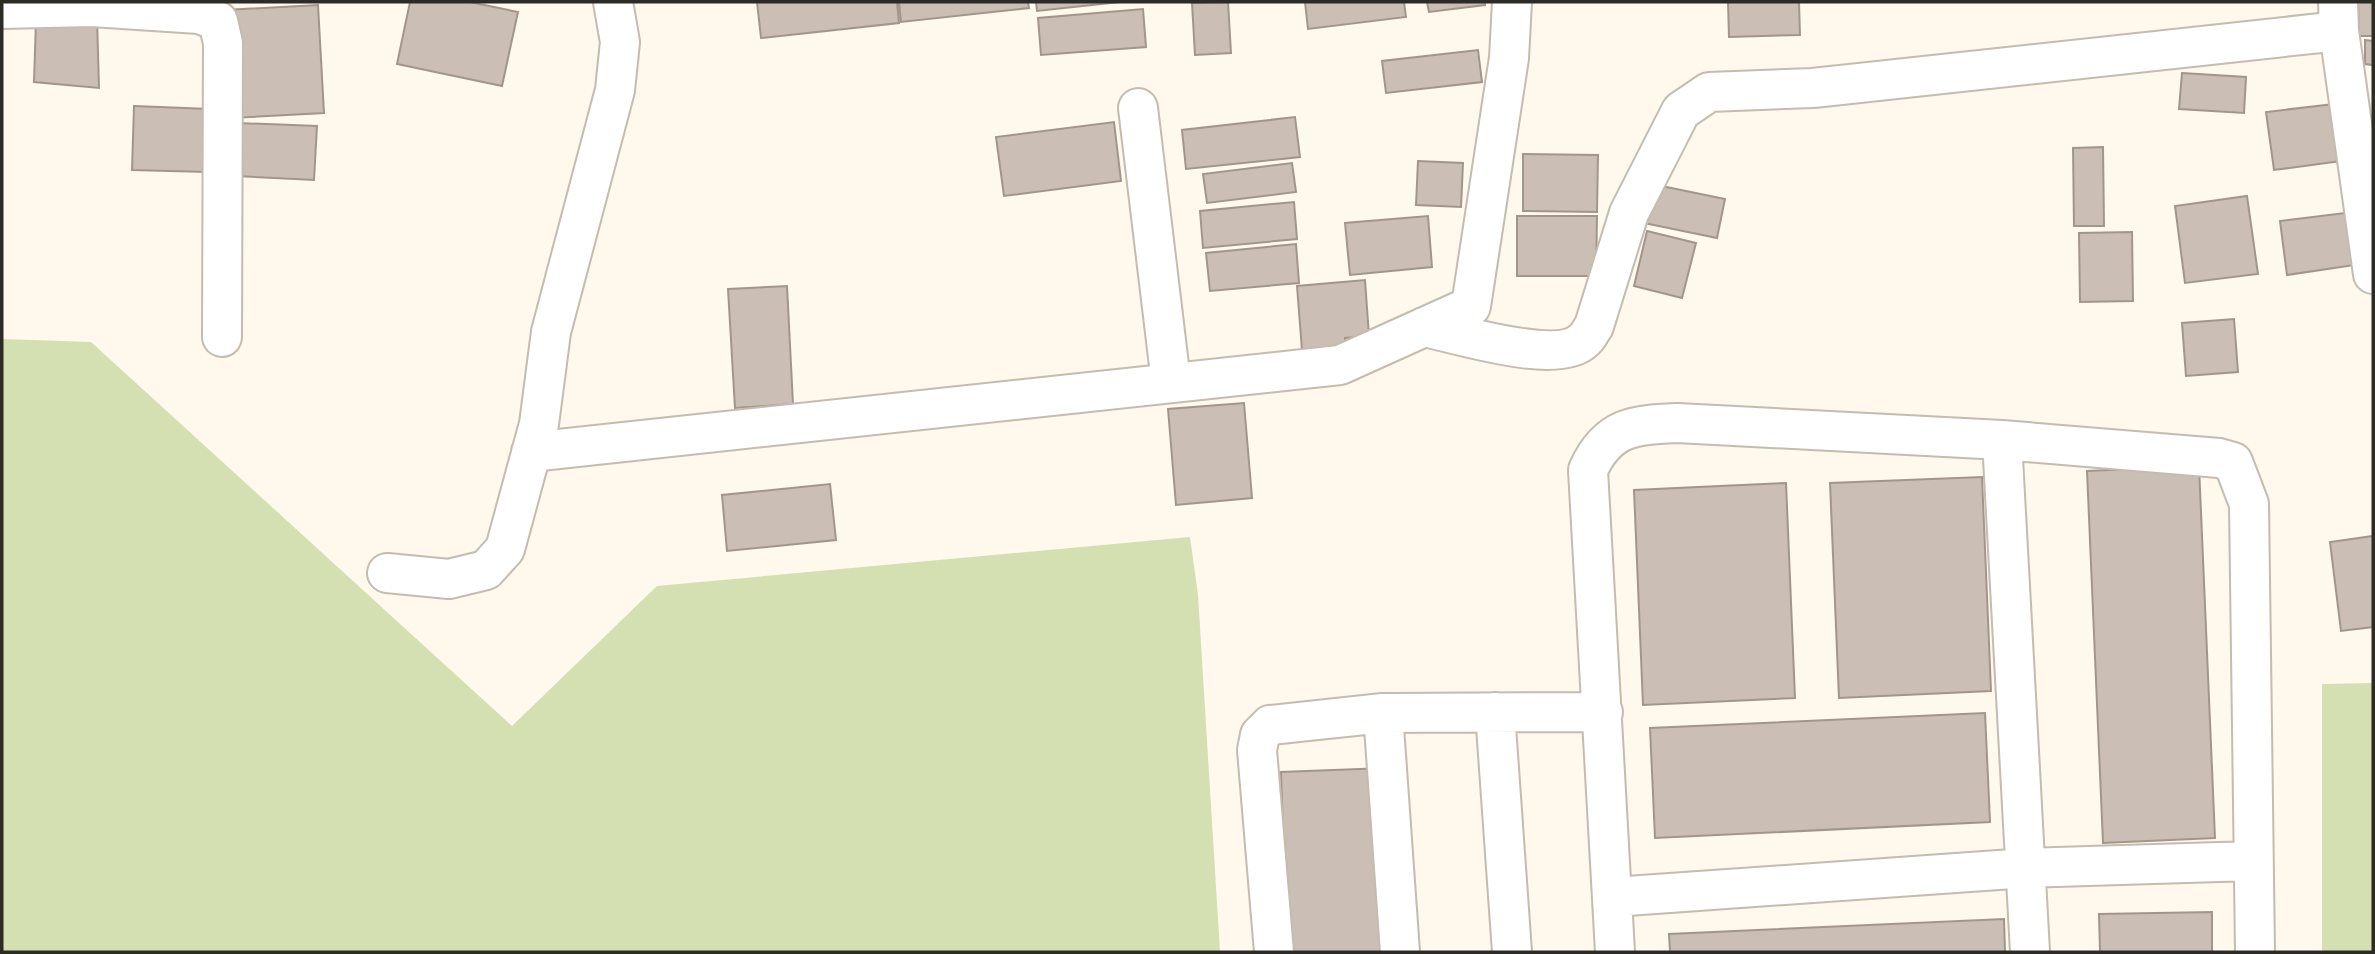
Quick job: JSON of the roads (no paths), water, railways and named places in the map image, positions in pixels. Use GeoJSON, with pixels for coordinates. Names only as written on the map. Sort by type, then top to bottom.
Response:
{"type":"FeatureCollection","features":[{"type":"Feature","properties":{"kind":"street"},"geometry":{"type":"LineString","coordinates":[[387,573],[449,579],[486,570],[505,548],[539,424],[551,332],[615,90],[620,42],[613,2]]}},
{"type":"Feature","properties":{"kind":"street"},"geometry":{"type":"LineString","coordinates":[[531,452],[1340,365],[1471,306],[1509,58],[1512,2]]}},
{"type":"Feature","properties":{"kind":"street"},"geometry":{"type":"LineString","coordinates":[[2,9],[92,7],[199,14],[218,21],[223,43],[222,337]]}},
{"type":"Feature","properties":{"kind":"street"},"geometry":{"type":"LineString","coordinates":[[1424,327],[1537,351],[1570,347],[1584,341],[1594,326],[1629,213],[1681,111],[1709,92],[1813,88],[2339,16],[2373,274]]}},
{"type":"Feature","properties":{"kind":"street"},"geometry":{"type":"LineString","coordinates":[[1138,108],[1171,382]]}},
{"type":"Feature","properties":{"kind":"street"},"geometry":{"type":"LineString","coordinates":[[1615,952],[1588,470],[1596,453],[1612,436],[1634,425],[1677,423],[2002,440],[2219,458],[2233,462],[2249,504],[2255,952]]}},
{"type":"Feature","properties":{"kind":"street"},"geometry":{"type":"LineString","coordinates":[[2002,440],[2030,952]]}},
{"type":"Feature","properties":{"kind":"street"},"geometry":{"type":"LineString","coordinates":[[1495,712],[1512,952]]}},
{"type":"Feature","properties":{"kind":"street"},"geometry":{"type":"LineString","coordinates":[[1274,952],[1257,750],[1260,735],[1270,725],[1383,713],[1603,712]]}},
{"type":"Feature","properties":{"kind":"street"},"geometry":{"type":"LineString","coordinates":[[1383,713],[1400,952]]}},
{"type":"Feature","properties":{"kind":"street"},"geometry":{"type":"LineString","coordinates":[[1613,897],[2027,868],[2252,861]]}}]}
